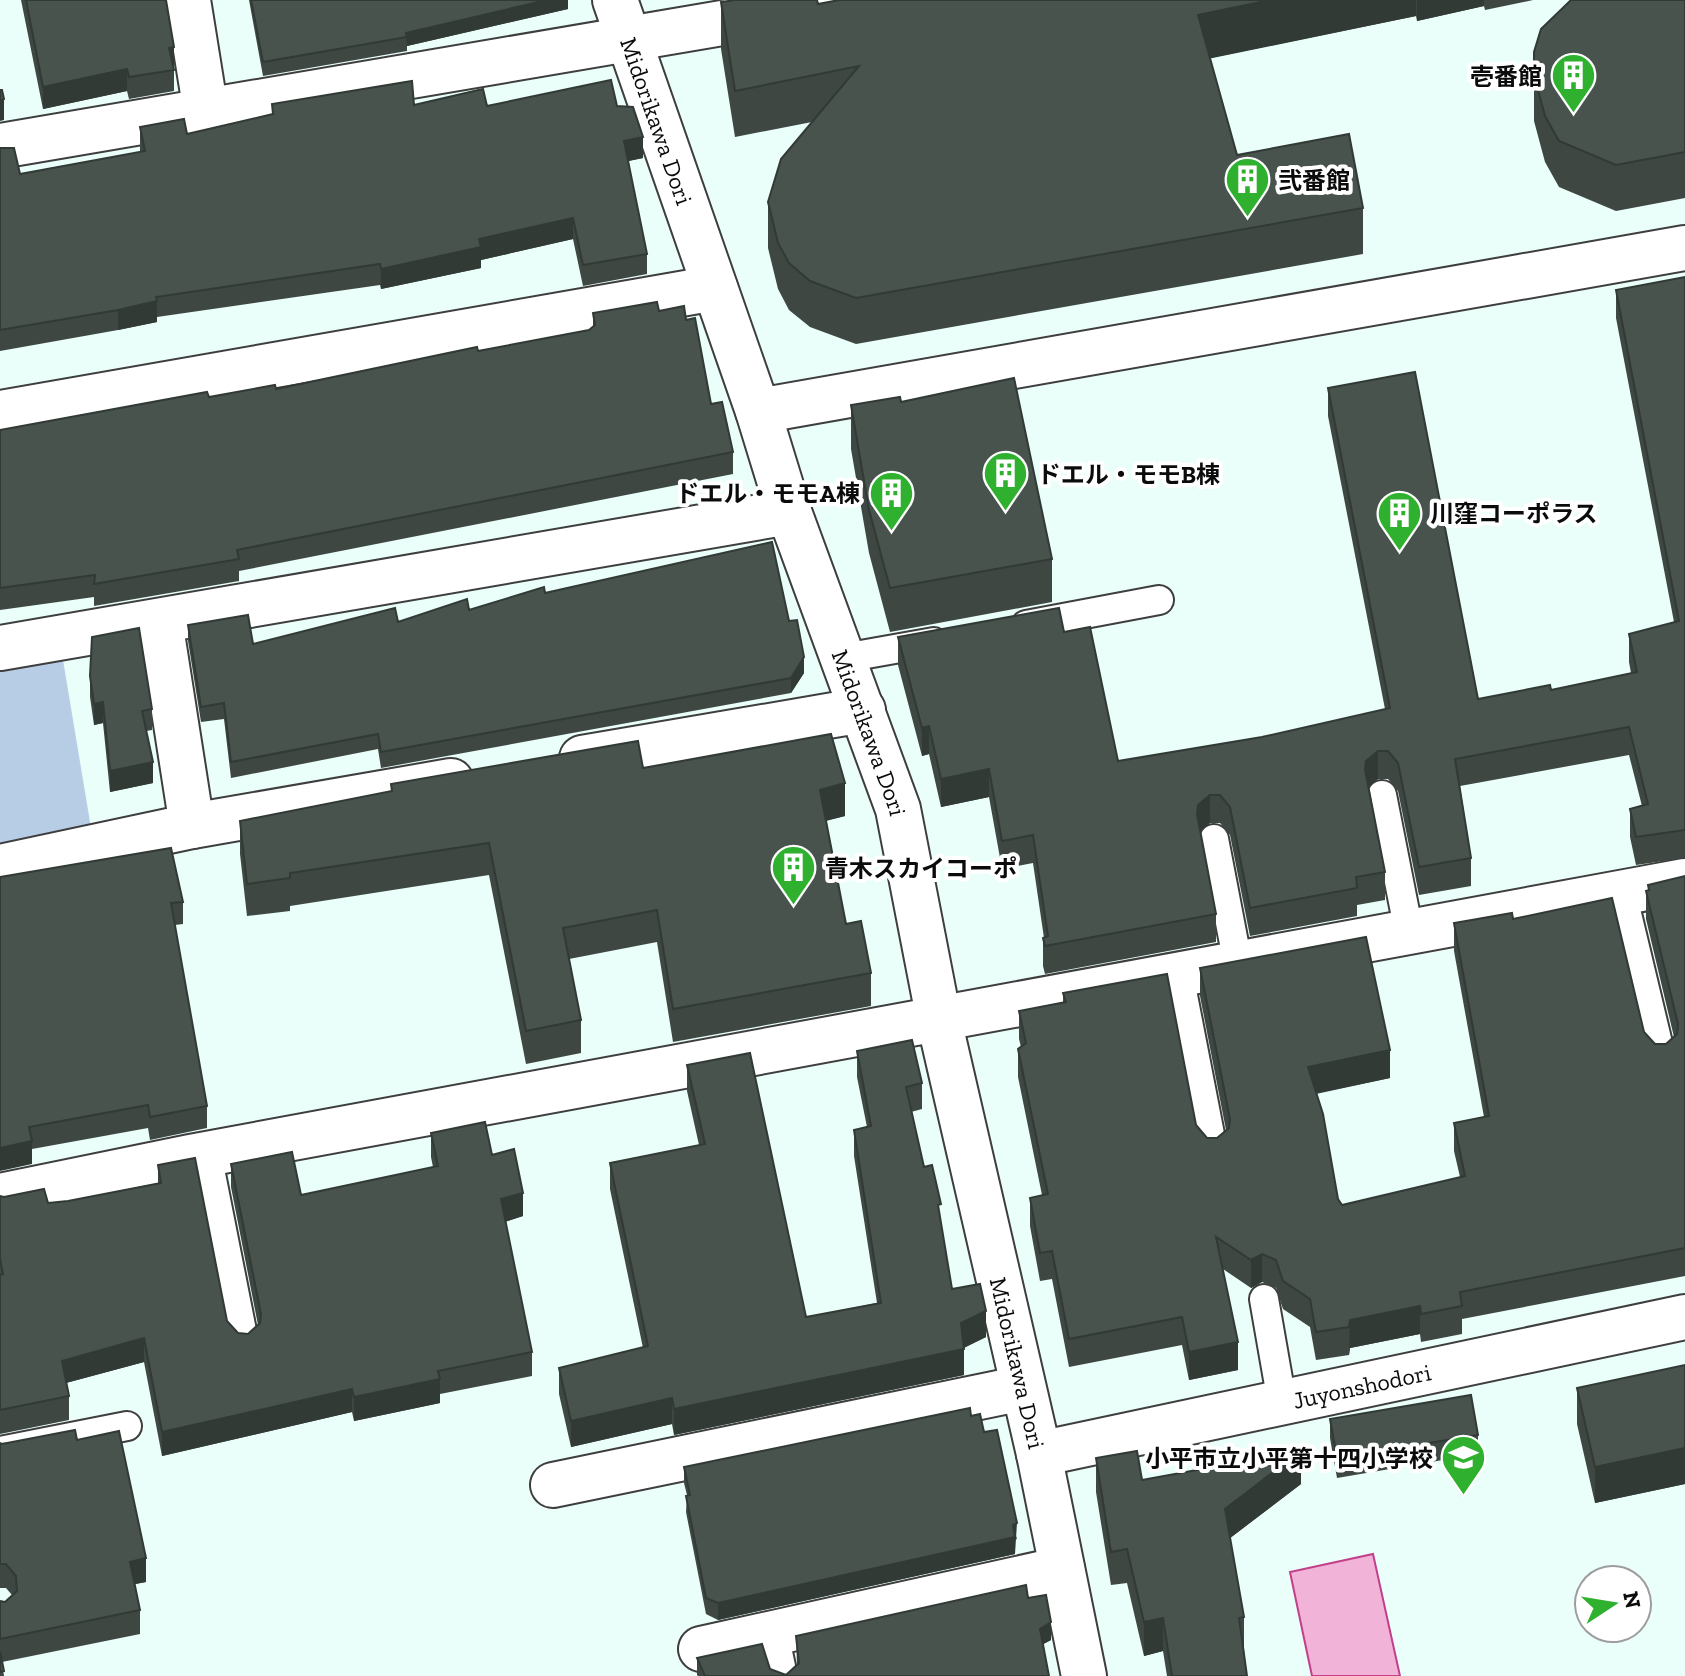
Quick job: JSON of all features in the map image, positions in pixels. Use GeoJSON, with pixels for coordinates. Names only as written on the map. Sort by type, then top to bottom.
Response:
{"type":"FeatureCollection","features":[{"type":"Feature","properties":{"kind":"street"},"geometry":{"type":"LineString","coordinates":[[188,0],[206,112]]}},
{"type":"Feature","properties":{"kind":"street"},"geometry":{"type":"LineString","coordinates":[[0,146],[206,112],[622,18],[857,0]]}},
{"type":"Feature","properties":{"kind":"street","name":"Midorikawa Dori"},"geometry":{"type":"LineString","coordinates":[[622,18],[758,411],[789,512],[898,809],[939,1020],[1039,1454],[1084,1676]]}},
{"type":"Feature","properties":{"kind":"street"},"geometry":{"type":"LineString","coordinates":[[758,411],[1685,248]]}},
{"type":"Feature","properties":{"kind":"street"},"geometry":{"type":"LineString","coordinates":[[0,413],[715,288]]}},
{"type":"Feature","properties":{"kind":"street"},"geometry":{"type":"LineString","coordinates":[[0,648],[789,512]]}},
{"type":"Feature","properties":{"kind":"street"},"geometry":{"type":"LineString","coordinates":[[160,621],[192,826]]}},
{"type":"Feature","properties":{"kind":"street"},"geometry":{"type":"LineString","coordinates":[[546,764],[863,710]]}},
{"type":"Feature","properties":{"kind":"street"},"geometry":{"type":"LineString","coordinates":[[0,867],[192,826],[484,775]]}},
{"type":"Feature","properties":{"kind":"street"},"geometry":{"type":"LineString","coordinates":[[0,1196],[207,1154],[1685,881]]}},
{"type":"Feature","properties":{"kind":"street","name":"Juyonshodori"},"geometry":{"type":"LineString","coordinates":[[1039,1454],[1685,1317]]}},
{"type":"Feature","properties":{"kind":"street"},"geometry":{"type":"LineString","coordinates":[[553,1485],[1023,1388]]}},
{"type":"Feature","properties":{"kind":"street"},"geometry":{"type":"LineString","coordinates":[[701,1649],[1062,1569]]}},
{"type":"Feature","properties":{"kind":"lane"},"geometry":{"type":"LineString","coordinates":[[1006,628],[1159,600]]}},
{"type":"Feature","properties":{"kind":"lane"},"geometry":{"type":"LineString","coordinates":[[844,658],[960,637]]}},
{"type":"Feature","properties":{"kind":"lane"},"geometry":{"type":"LineString","coordinates":[[1382,795],[1409,932]]}},
{"type":"Feature","properties":{"kind":"lane"},"geometry":{"type":"LineString","coordinates":[[1214,839],[1238,964]]}},
{"type":"Feature","properties":{"kind":"lane"},"geometry":{"type":"LineString","coordinates":[[1622,893],[1661,1056]]}},
{"type":"Feature","properties":{"kind":"lane"},"geometry":{"type":"LineString","coordinates":[[1179,975],[1213,1150]]}},
{"type":"Feature","properties":{"kind":"lane"},"geometry":{"type":"LineString","coordinates":[[207,1154],[244,1341]]}},
{"type":"Feature","properties":{"kind":"lane"},"geometry":{"type":"LineString","coordinates":[[1264,1299],[1282,1402]]}},
{"type":"Feature","properties":{"kind":"lane"},"geometry":{"type":"LineString","coordinates":[[0,1451],[127,1426]]}},
{"type":"Feature","properties":{"kind":"lane"},"geometry":{"type":"LineString","coordinates":[[774,1633],[783,1676]]}},
{"type":"Feature","properties":{"kind":"shaded area"},"geometry":{"type":"Polygon","coordinates":[[[63,660],[91,828],[0,845],[0,671],[63,660]]]}},
{"type":"Feature","properties":{"kind":"shaded area"},"geometry":{"type":"Polygon","coordinates":[[[1373,1554],[1400,1676],[1312,1676],[1290,1572],[1373,1554]]]}},
{"type":"Feature","properties":{"kind":"building"},"geometry":{"type":"Polygon","coordinates":[[[26,0],[166,0],[174,47],[169,48],[174,70],[129,77],[127,69],[43,87],[26,0]]]}},
{"type":"Feature","properties":{"kind":"building"},"geometry":{"type":"Polygon","coordinates":[[[251,0],[547,0],[406,33],[407,37],[263,62],[251,0]]]}},
{"type":"Feature","properties":{"kind":"building"},"geometry":{"type":"Polygon","coordinates":[[[817,0],[818,4],[839,0],[1270,0],[1198,15],[1237,155],[1349,134],[1363,208],[856,298],[810,281],[789,263],[778,243],[768,202],[781,159],[859,66],[735,91],[721,2],[817,0]]]}},
{"type":"Feature","properties":{"kind":"building","name":"壱番館"},"geometry":{"type":"Polygon","coordinates":[[[1571,0],[1685,0],[1685,152],[1616,165],[1559,141],[1545,116],[1534,75],[1534,52],[1541,29],[1571,0]]]}},
{"type":"Feature","properties":{"kind":"building"},"geometry":{"type":"Polygon","coordinates":[[[611,80],[617,106],[633,107],[643,137],[624,141],[647,254],[583,265],[573,218],[479,239],[481,247],[381,269],[380,264],[156,297],[157,301],[118,310],[0,330],[0,148],[14,148],[20,174],[145,151],[140,127],[184,119],[187,134],[273,114],[272,104],[412,81],[414,105],[483,89],[487,106],[611,80]]]}},
{"type":"Feature","properties":{"kind":"building"},"geometry":{"type":"Polygon","coordinates":[[[1685,277],[1685,830],[1636,837],[1630,809],[1648,804],[1629,727],[1455,759],[1471,858],[1419,867],[1398,763],[1388,751],[1378,751],[1366,761],[1365,770],[1385,872],[1356,877],[1357,888],[1250,908],[1230,807],[1220,795],[1210,795],[1198,805],[1197,814],[1216,914],[1045,946],[1043,938],[1048,936],[1033,835],[1002,841],[989,769],[941,779],[929,726],[922,728],[898,637],[1059,608],[1064,632],[1090,627],[1118,761],[1262,737],[1390,708],[1328,388],[1415,372],[1478,699],[1550,685],[1551,690],[1637,672],[1629,634],[1679,621],[1616,290],[1685,277]]]}},
{"type":"Feature","properties":{"kind":"building"},"geometry":{"type":"Polygon","coordinates":[[[657,302],[659,311],[684,306],[686,320],[695,318],[711,404],[722,402],[733,452],[237,550],[239,559],[94,584],[95,575],[0,588],[0,430],[207,392],[209,397],[275,385],[276,389],[477,347],[478,351],[589,330],[595,325],[593,313],[657,302]]]}},
{"type":"Feature","properties":{"kind":"building"},"geometry":{"type":"Polygon","coordinates":[[[1014,378],[1052,559],[890,588],[869,510],[851,405],[900,397],[901,402],[1014,378]]]}},
{"type":"Feature","properties":{"kind":"building"},"geometry":{"type":"Polygon","coordinates":[[[772,542],[789,621],[797,620],[804,657],[791,678],[381,752],[378,734],[231,762],[224,703],[201,707],[188,625],[248,615],[253,644],[395,608],[398,622],[467,599],[469,610],[544,587],[545,593],[772,542]]]}},
{"type":"Feature","properties":{"kind":"building"},"geometry":{"type":"Polygon","coordinates":[[[139,628],[152,709],[142,711],[153,762],[110,771],[103,702],[94,704],[90,676],[92,637],[139,628]]]}},
{"type":"Feature","properties":{"kind":"building"},"geometry":{"type":"Polygon","coordinates":[[[831,734],[845,783],[820,790],[846,924],[861,921],[871,973],[673,1009],[657,910],[563,928],[581,1020],[526,1031],[489,843],[290,873],[290,878],[247,884],[240,821],[392,791],[391,784],[638,741],[643,768],[831,734]]]}},
{"type":"Feature","properties":{"kind":"building"},"geometry":{"type":"Polygon","coordinates":[[[171,848],[183,902],[171,903],[207,1106],[150,1117],[148,1105],[29,1127],[32,1141],[0,1148],[0,877],[171,848]]]}},
{"type":"Feature","properties":{"kind":"building"},"geometry":{"type":"Polygon","coordinates":[[[1685,876],[1685,1248],[1460,1292],[1462,1306],[1421,1314],[1420,1306],[1350,1320],[1349,1327],[1316,1332],[1310,1299],[1283,1281],[1276,1260],[1262,1254],[1251,1260],[1216,1237],[1238,1342],[1189,1352],[1182,1317],[1069,1339],[1052,1251],[1040,1253],[1030,1198],[1048,1194],[1018,1049],[1026,1043],[1019,1011],[1066,1002],[1063,993],[1167,974],[1196,1125],[1207,1138],[1217,1138],[1229,1128],[1230,1119],[1200,968],[1366,937],[1390,1050],[1308,1067],[1323,1114],[1338,1199],[1342,1205],[1465,1176],[1454,1123],[1489,1116],[1454,923],[1512,913],[1513,919],[1612,898],[1644,1032],[1655,1044],[1666,1044],[1677,1034],[1678,1024],[1646,891],[1649,890],[1648,885],[1685,876]]]}},
{"type":"Feature","properties":{"kind":"building"},"geometry":{"type":"Polygon","coordinates":[[[912,1040],[922,1083],[906,1087],[924,1167],[932,1165],[941,1204],[938,1205],[952,1289],[980,1284],[986,1311],[961,1323],[964,1349],[674,1409],[672,1398],[571,1421],[559,1368],[648,1346],[610,1163],[705,1144],[687,1065],[750,1053],[806,1317],[881,1303],[854,1130],[871,1126],[857,1051],[912,1040]]]}},
{"type":"Feature","properties":{"kind":"building"},"geometry":{"type":"Polygon","coordinates":[[[485,1122],[492,1155],[514,1149],[523,1193],[501,1199],[532,1352],[438,1371],[440,1379],[354,1397],[352,1389],[162,1432],[144,1338],[62,1361],[69,1396],[0,1410],[0,1275],[3,1274],[0,1259],[0,1196],[44,1189],[48,1203],[161,1183],[158,1165],[195,1158],[227,1321],[238,1333],[248,1334],[260,1323],[261,1314],[231,1164],[292,1152],[301,1195],[438,1166],[431,1133],[485,1122]]]}},
{"type":"Feature","properties":{"kind":"building"},"geometry":{"type":"Polygon","coordinates":[[[1685,1365],[1685,1448],[1595,1467],[1577,1388],[1685,1365]]]}},
{"type":"Feature","properties":{"kind":"building"},"geometry":{"type":"Polygon","coordinates":[[[1471,1395],[1478,1435],[1337,1458],[1330,1419],[1471,1395]]]}},
{"type":"Feature","properties":{"kind":"building"},"geometry":{"type":"Polygon","coordinates":[[[970,1408],[971,1416],[980,1414],[984,1432],[997,1430],[1017,1523],[1013,1525],[1015,1537],[718,1603],[706,1598],[686,1496],[690,1495],[684,1467],[970,1408]]]}},
{"type":"Feature","properties":{"kind":"building"},"geometry":{"type":"Polygon","coordinates":[[[75,1430],[77,1440],[119,1431],[146,1558],[130,1562],[140,1610],[0,1639],[0,1601],[5,1602],[17,1591],[16,1576],[6,1564],[0,1564],[0,1443],[75,1430]]]}},
{"type":"Feature","properties":{"kind":"building"},"geometry":{"type":"Polygon","coordinates":[[[1137,1451],[1142,1480],[1301,1451],[1225,1509],[1244,1617],[1239,1618],[1247,1676],[1172,1676],[1163,1618],[1144,1622],[1127,1549],[1111,1552],[1096,1458],[1137,1451]]]}},
{"type":"Feature","properties":{"kind":"building"},"geometry":{"type":"Polygon","coordinates":[[[1026,1585],[1028,1598],[1046,1595],[1051,1622],[1040,1629],[1049,1676],[705,1676],[697,1658],[762,1644],[770,1669],[786,1675],[799,1663],[796,1636],[1026,1585]]]}},
{"type":"Feature","properties":{"kind":"building"},"geometry":{"type":"Polygon","coordinates":[[[0,1651],[4,1671],[0,1672],[0,1651]]]}},
{"type":"Feature","properties":{"kind":"place","name":"壱番館"},"geometry":{"type":"Point","coordinates":[1573,115]}},
{"type":"Feature","properties":{"kind":"place","name":"弐番館"},"geometry":{"type":"Point","coordinates":[1247,219]}},
{"type":"Feature","properties":{"kind":"place","name":"ドエル・モモB棟"},"geometry":{"type":"Point","coordinates":[1006,513]}},
{"type":"Feature","properties":{"kind":"place","name":"ドエル・モモA棟"},"geometry":{"type":"Point","coordinates":[891,532]}},
{"type":"Feature","properties":{"kind":"place","name":"川窪コーポラス"},"geometry":{"type":"Point","coordinates":[1399,552]}},
{"type":"Feature","properties":{"kind":"place","name":"青木スカイコーポ"},"geometry":{"type":"Point","coordinates":[794,907]}},
{"type":"Feature","properties":{"kind":"place","name":"小平市立小平第十四小学校"},"geometry":{"type":"Point","coordinates":[1464,1497]}}]}
